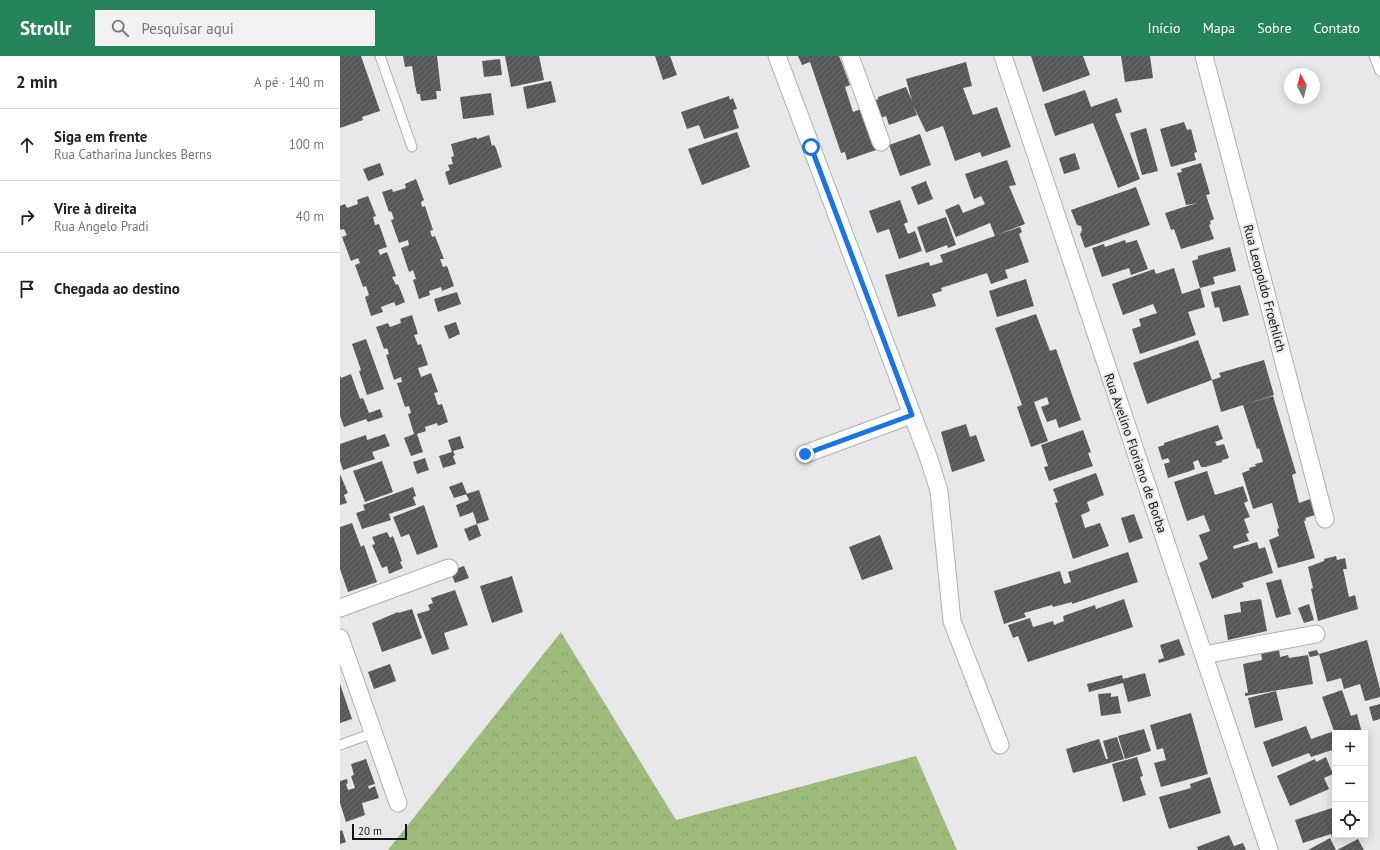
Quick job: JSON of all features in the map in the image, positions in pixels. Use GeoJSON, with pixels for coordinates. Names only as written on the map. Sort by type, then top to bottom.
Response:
{"type":"FeatureCollection","features":[{"type":"Feature","properties":{"kind":"street"},"geometry":{"type":"LineString","coordinates":[[777,56],[929,459],[939,491],[952,621],[1000,745]]}},
{"type":"Feature","properties":{"kind":"street"},"geometry":{"type":"LineString","coordinates":[[850,56],[881,142]]}},
{"type":"Feature","properties":{"kind":"street","name":"Rua Avelino Floriano de Borba"},"geometry":{"type":"LineString","coordinates":[[1003,56],[1269,850]]}},
{"type":"Feature","properties":{"kind":"street","name":"Rua Leopoldo Froehlich"},"geometry":{"type":"LineString","coordinates":[[1204,56],[1325,519]]}},
{"type":"Feature","properties":{"kind":"street"},"geometry":{"type":"LineString","coordinates":[[805,454],[912,415]]}},
{"type":"Feature","properties":{"kind":"street"},"geometry":{"type":"LineString","coordinates":[[340,608],[449,568]]}},
{"type":"Feature","properties":{"kind":"street"},"geometry":{"type":"LineString","coordinates":[[1204,655],[1316,634]]}},
{"type":"Feature","properties":{"kind":"street"},"geometry":{"type":"LineString","coordinates":[[340,638],[398,804]]}},
{"type":"Feature","properties":{"kind":"lane"},"geometry":{"type":"LineString","coordinates":[[380,56],[412,147]]}},
{"type":"Feature","properties":{"kind":"lane"},"geometry":{"type":"LineString","coordinates":[[1374,56],[1380,71]]}},
{"type":"Feature","properties":{"kind":"lane"},"geometry":{"type":"LineString","coordinates":[[340,745],[373,733]]}},
{"type":"Feature","properties":{"kind":"green space"},"geometry":{"type":"Polygon","coordinates":[[[561,632],[676,820],[916,756],[957,850],[388,850],[561,632]]]}},
{"type":"Feature","properties":{"kind":"building"},"geometry":{"type":"Polygon","coordinates":[[[340,56],[361,56],[380,111],[362,117],[363,120],[340,128],[340,56]]]}},
{"type":"Feature","properties":{"kind":"building"},"geometry":{"type":"Polygon","coordinates":[[[403,56],[437,56],[441,91],[436,91],[437,99],[421,101],[420,94],[417,94],[412,66],[405,67],[403,56]]]}},
{"type":"Feature","properties":{"kind":"building"},"geometry":{"type":"Polygon","coordinates":[[[505,56],[539,56],[544,80],[511,87],[505,56]]]}},
{"type":"Feature","properties":{"kind":"building"},"geometry":{"type":"Polygon","coordinates":[[[655,56],[670,56],[677,75],[663,80],[655,56]]]}},
{"type":"Feature","properties":{"kind":"building"},"geometry":{"type":"Polygon","coordinates":[[[798,56],[839,56],[850,85],[845,87],[853,112],[861,109],[876,150],[847,160],[845,152],[841,153],[810,62],[802,65],[798,56]]]}},
{"type":"Feature","properties":{"kind":"building"},"geometry":{"type":"Polygon","coordinates":[[[1031,56],[1083,56],[1090,75],[1043,92],[1031,56]]]}},
{"type":"Feature","properties":{"kind":"building"},"geometry":{"type":"Polygon","coordinates":[[[1121,56],[1150,56],[1153,78],[1125,82],[1121,56]]]}},
{"type":"Feature","properties":{"kind":"building"},"geometry":{"type":"Polygon","coordinates":[[[500,59],[502,75],[484,77],[482,61],[500,59]]]}},
{"type":"Feature","properties":{"kind":"building"},"geometry":{"type":"Polygon","coordinates":[[[966,62],[972,86],[963,88],[973,115],[997,107],[1011,147],[982,157],[980,152],[955,161],[943,126],[926,132],[913,105],[917,115],[889,125],[886,116],[880,118],[874,101],[878,99],[878,97],[906,87],[912,101],[906,79],[966,62]]]}},
{"type":"Feature","properties":{"kind":"building"},"geometry":{"type":"Polygon","coordinates":[[[551,81],[556,102],[527,109],[523,87],[551,81]]]}},
{"type":"Feature","properties":{"kind":"building"},"geometry":{"type":"Polygon","coordinates":[[[1085,90],[1091,107],[1117,98],[1122,112],[1115,114],[1140,179],[1118,188],[1093,123],[1055,136],[1044,104],[1085,90]]]}},
{"type":"Feature","properties":{"kind":"building"},"geometry":{"type":"Polygon","coordinates":[[[491,93],[494,115],[463,119],[460,97],[491,93]]]}},
{"type":"Feature","properties":{"kind":"building"},"geometry":{"type":"Polygon","coordinates":[[[729,96],[730,100],[733,98],[737,109],[733,110],[739,128],[704,139],[699,125],[687,129],[681,112],[729,96]]]}},
{"type":"Feature","properties":{"kind":"building"},"geometry":{"type":"Polygon","coordinates":[[[1184,122],[1187,130],[1191,129],[1197,152],[1194,153],[1196,160],[1171,167],[1160,129],[1184,122]]]}},
{"type":"Feature","properties":{"kind":"building"},"geometry":{"type":"Polygon","coordinates":[[[1146,128],[1158,171],[1142,175],[1130,133],[1146,128]]]}},
{"type":"Feature","properties":{"kind":"building"},"geometry":{"type":"Polygon","coordinates":[[[737,132],[750,167],[702,185],[688,149],[737,132]]]}},
{"type":"Feature","properties":{"kind":"building"},"geometry":{"type":"Polygon","coordinates":[[[920,134],[931,165],[900,176],[889,145],[920,134]]]}},
{"type":"Feature","properties":{"kind":"building"},"geometry":{"type":"Polygon","coordinates":[[[489,135],[492,146],[494,145],[496,148],[502,167],[449,185],[445,172],[450,170],[448,165],[453,164],[451,157],[454,156],[451,144],[489,135]]]}},
{"type":"Feature","properties":{"kind":"building"},"geometry":{"type":"Polygon","coordinates":[[[1075,153],[1080,169],[1064,174],[1059,158],[1075,153]]]}},
{"type":"Feature","properties":{"kind":"building"},"geometry":{"type":"Polygon","coordinates":[[[1007,160],[1016,185],[1009,186],[1025,224],[999,234],[1020,227],[1022,232],[1019,234],[1029,262],[1005,270],[1008,278],[991,284],[987,273],[941,288],[942,291],[932,294],[936,306],[898,317],[885,275],[929,262],[930,266],[943,262],[940,255],[995,236],[990,223],[956,237],[945,210],[959,204],[963,213],[985,204],[981,196],[974,199],[965,174],[1007,160]]]}},
{"type":"Feature","properties":{"kind":"building"},"geometry":{"type":"Polygon","coordinates":[[[380,163],[384,175],[368,181],[363,169],[380,163]]]}},
{"type":"Feature","properties":{"kind":"building"},"geometry":{"type":"Polygon","coordinates":[[[1201,163],[1210,194],[1206,195],[1214,219],[1210,221],[1211,224],[1209,225],[1214,239],[1181,249],[1174,229],[1171,230],[1165,213],[1197,203],[1186,205],[1177,173],[1182,172],[1181,169],[1201,163]]]}},
{"type":"Feature","properties":{"kind":"building"},"geometry":{"type":"Polygon","coordinates":[[[416,179],[424,200],[421,202],[422,207],[425,206],[433,230],[430,231],[432,237],[435,236],[444,259],[440,259],[443,267],[447,266],[454,286],[442,291],[441,287],[429,291],[430,295],[419,299],[413,280],[416,279],[413,270],[409,272],[401,248],[409,245],[408,240],[399,243],[391,220],[394,219],[391,211],[389,212],[382,192],[392,189],[393,192],[406,188],[405,184],[416,179]]]}},
{"type":"Feature","properties":{"kind":"building"},"geometry":{"type":"Polygon","coordinates":[[[926,181],[933,199],[918,205],[911,187],[926,181]]]}},
{"type":"Feature","properties":{"kind":"building"},"geometry":{"type":"Polygon","coordinates":[[[1136,187],[1150,225],[1085,248],[1080,234],[1082,230],[1081,226],[1077,225],[1071,210],[1136,187]]]}},
{"type":"Feature","properties":{"kind":"building"},"geometry":{"type":"Polygon","coordinates":[[[368,196],[376,216],[373,217],[375,225],[379,224],[387,247],[378,250],[380,255],[387,252],[396,276],[392,277],[396,285],[398,284],[405,302],[396,306],[394,302],[381,307],[383,312],[371,316],[365,297],[369,295],[366,286],[363,287],[355,265],[360,263],[358,258],[351,261],[342,237],[347,235],[344,229],[341,230],[340,228],[340,206],[345,204],[347,208],[358,204],[357,200],[368,196]]]}},
{"type":"Feature","properties":{"kind":"building"},"geometry":{"type":"Polygon","coordinates":[[[900,200],[908,222],[904,224],[908,234],[915,231],[922,251],[899,259],[889,229],[877,233],[869,211],[900,200]]]}},
{"type":"Feature","properties":{"kind":"building"},"geometry":{"type":"Polygon","coordinates":[[[946,217],[956,245],[948,248],[947,245],[926,253],[917,227],[946,217]]]}},
{"type":"Feature","properties":{"kind":"building"},"geometry":{"type":"Polygon","coordinates":[[[1125,240],[1126,243],[1137,240],[1148,269],[1131,275],[1129,268],[1102,277],[1092,248],[1104,244],[1105,247],[1125,240]]]}},
{"type":"Feature","properties":{"kind":"building"},"geometry":{"type":"Polygon","coordinates":[[[1230,247],[1236,271],[1213,277],[1215,284],[1200,288],[1192,261],[1198,259],[1198,256],[1230,247]]]}},
{"type":"Feature","properties":{"kind":"building"},"geometry":{"type":"Polygon","coordinates":[[[1174,268],[1182,294],[1200,288],[1205,307],[1188,312],[1196,335],[1140,354],[1132,329],[1141,326],[1139,319],[1157,313],[1153,304],[1123,315],[1112,284],[1154,269],[1156,274],[1174,268]]]}},
{"type":"Feature","properties":{"kind":"building"},"geometry":{"type":"Polygon","coordinates":[[[1026,279],[1034,306],[997,317],[989,291],[1026,279]]]}},
{"type":"Feature","properties":{"kind":"building"},"geometry":{"type":"Polygon","coordinates":[[[1240,285],[1249,315],[1223,322],[1219,307],[1215,308],[1211,292],[1240,285]]]}},
{"type":"Feature","properties":{"kind":"building"},"geometry":{"type":"Polygon","coordinates":[[[457,292],[461,304],[438,312],[434,299],[457,292]]]}},
{"type":"Feature","properties":{"kind":"building"},"geometry":{"type":"Polygon","coordinates":[[[1036,314],[1050,351],[1056,349],[1081,420],[1059,428],[1056,419],[1047,422],[1041,407],[1049,404],[1047,397],[1034,402],[1048,441],[1031,447],[1017,407],[1022,405],[995,328],[1036,314]]]}},
{"type":"Feature","properties":{"kind":"building"},"geometry":{"type":"Polygon","coordinates":[[[412,315],[418,334],[414,335],[418,345],[421,344],[428,365],[418,368],[421,377],[431,373],[438,392],[434,393],[438,405],[442,404],[448,422],[438,426],[437,423],[425,427],[426,431],[417,434],[423,452],[411,456],[404,438],[414,434],[408,414],[411,413],[409,406],[405,407],[397,383],[402,382],[401,377],[394,380],[386,355],[389,354],[387,348],[384,349],[376,327],[388,323],[390,327],[401,323],[400,319],[412,315]]]}},
{"type":"Feature","properties":{"kind":"building"},"geometry":{"type":"Polygon","coordinates":[[[456,322],[460,334],[449,339],[444,326],[456,322]]]}},
{"type":"Feature","properties":{"kind":"building"},"geometry":{"type":"Polygon","coordinates":[[[366,339],[384,389],[367,395],[359,371],[361,370],[352,344],[366,339]]]}},
{"type":"Feature","properties":{"kind":"building"},"geometry":{"type":"Polygon","coordinates":[[[1198,340],[1212,380],[1147,404],[1133,363],[1198,340]]]}},
{"type":"Feature","properties":{"kind":"building"},"geometry":{"type":"Polygon","coordinates":[[[1264,360],[1274,395],[1221,412],[1212,380],[1221,377],[1219,373],[1264,360]]]}},
{"type":"Feature","properties":{"kind":"building"},"geometry":{"type":"Polygon","coordinates":[[[351,374],[360,399],[363,398],[369,413],[380,409],[383,417],[368,422],[366,419],[344,427],[340,416],[340,375],[341,378],[351,374]]]}},
{"type":"Feature","properties":{"kind":"building"},"geometry":{"type":"Polygon","coordinates":[[[1273,396],[1296,473],[1292,475],[1299,503],[1310,499],[1315,515],[1305,518],[1306,520],[1304,521],[1315,558],[1278,568],[1269,540],[1279,536],[1277,529],[1279,528],[1272,503],[1253,509],[1242,473],[1250,470],[1249,468],[1256,466],[1255,464],[1263,462],[1259,448],[1257,449],[1243,405],[1273,396]]]}},
{"type":"Feature","properties":{"kind":"building"},"geometry":{"type":"Polygon","coordinates":[[[966,424],[970,437],[976,435],[985,461],[952,472],[941,432],[966,424]]]}},
{"type":"Feature","properties":{"kind":"building"},"geometry":{"type":"Polygon","coordinates":[[[1218,425],[1223,439],[1215,442],[1217,446],[1224,444],[1229,458],[1222,460],[1222,462],[1205,467],[1201,467],[1198,460],[1193,462],[1195,469],[1168,478],[1164,464],[1170,462],[1168,458],[1162,460],[1158,447],[1164,445],[1164,443],[1218,425]]]}},
{"type":"Feature","properties":{"kind":"building"},"geometry":{"type":"Polygon","coordinates":[[[1083,430],[1091,452],[1088,453],[1093,466],[1049,481],[1044,467],[1048,466],[1041,445],[1083,430]]]}},
{"type":"Feature","properties":{"kind":"building"},"geometry":{"type":"Polygon","coordinates":[[[385,434],[390,446],[372,452],[375,459],[343,470],[340,461],[340,444],[366,435],[367,440],[385,434]]]}},
{"type":"Feature","properties":{"kind":"building"},"geometry":{"type":"Polygon","coordinates":[[[460,436],[464,448],[453,451],[456,464],[443,468],[439,456],[452,452],[448,440],[460,436]]]}},
{"type":"Feature","properties":{"kind":"building"},"geometry":{"type":"Polygon","coordinates":[[[425,458],[429,470],[417,474],[413,462],[425,458]]]}},
{"type":"Feature","properties":{"kind":"building"},"geometry":{"type":"Polygon","coordinates":[[[382,461],[393,492],[365,502],[353,471],[382,461]]]}},
{"type":"Feature","properties":{"kind":"building"},"geometry":{"type":"Polygon","coordinates":[[[1207,471],[1215,495],[1243,486],[1248,501],[1244,503],[1250,517],[1244,519],[1249,533],[1246,534],[1249,541],[1233,546],[1234,549],[1257,542],[1259,549],[1265,547],[1273,573],[1242,583],[1244,587],[1212,599],[1199,563],[1208,559],[1199,535],[1210,531],[1204,515],[1187,521],[1174,482],[1207,471]]]}},
{"type":"Feature","properties":{"kind":"building"},"geometry":{"type":"Polygon","coordinates":[[[1096,473],[1104,495],[1087,502],[1090,511],[1081,515],[1085,528],[1100,523],[1109,546],[1073,559],[1055,503],[1058,502],[1053,489],[1096,473]]]}},
{"type":"Feature","properties":{"kind":"building"},"geometry":{"type":"Polygon","coordinates":[[[340,474],[348,493],[344,495],[347,503],[340,505],[340,474]]]}},
{"type":"Feature","properties":{"kind":"building"},"geometry":{"type":"Polygon","coordinates":[[[462,482],[467,494],[454,498],[449,487],[462,482]]]}},
{"type":"Feature","properties":{"kind":"building"},"geometry":{"type":"Polygon","coordinates":[[[413,487],[416,496],[413,497],[416,505],[389,514],[391,520],[362,529],[356,513],[365,510],[363,505],[413,487]]]}},
{"type":"Feature","properties":{"kind":"building"},"geometry":{"type":"Polygon","coordinates":[[[479,490],[489,520],[477,524],[473,512],[460,517],[456,505],[469,500],[466,494],[479,490]]]}},
{"type":"Feature","properties":{"kind":"building"},"geometry":{"type":"Polygon","coordinates":[[[424,505],[438,547],[417,555],[409,534],[401,537],[393,517],[424,505]]]}},
{"type":"Feature","properties":{"kind":"building"},"geometry":{"type":"Polygon","coordinates":[[[1134,514],[1143,538],[1129,543],[1121,518],[1134,514]]]}},
{"type":"Feature","properties":{"kind":"building"},"geometry":{"type":"Polygon","coordinates":[[[352,523],[361,547],[364,545],[377,582],[348,592],[340,569],[340,527],[352,523]]]}},
{"type":"Feature","properties":{"kind":"building"},"geometry":{"type":"Polygon","coordinates":[[[477,524],[481,536],[469,541],[464,529],[477,524]]]}},
{"type":"Feature","properties":{"kind":"building"},"geometry":{"type":"Polygon","coordinates":[[[387,532],[390,538],[393,536],[403,568],[389,574],[387,566],[382,568],[372,545],[375,544],[372,537],[387,532]]]}},
{"type":"Feature","properties":{"kind":"building"},"geometry":{"type":"Polygon","coordinates":[[[880,535],[893,569],[862,580],[849,547],[880,535]]]}},
{"type":"Feature","properties":{"kind":"building"},"geometry":{"type":"Polygon","coordinates":[[[1128,552],[1138,582],[1072,604],[1072,602],[1053,607],[1052,605],[1024,613],[1026,617],[1004,624],[994,591],[1060,571],[1064,584],[1071,582],[1068,572],[1128,552]]]}},
{"type":"Feature","properties":{"kind":"building"},"geometry":{"type":"Polygon","coordinates":[[[1336,556],[1337,560],[1345,558],[1347,569],[1343,569],[1349,597],[1355,595],[1358,609],[1318,621],[1308,567],[1324,561],[1324,559],[1336,556]]]}},
{"type":"Feature","properties":{"kind":"building"},"geometry":{"type":"Polygon","coordinates":[[[464,566],[469,578],[455,583],[450,571],[464,566]]]}},
{"type":"Feature","properties":{"kind":"building"},"geometry":{"type":"Polygon","coordinates":[[[512,576],[523,612],[492,623],[480,586],[512,576]]]}},
{"type":"Feature","properties":{"kind":"building"},"geometry":{"type":"Polygon","coordinates":[[[1281,579],[1291,614],[1276,618],[1266,583],[1281,579]]]}},
{"type":"Feature","properties":{"kind":"building"},"geometry":{"type":"Polygon","coordinates":[[[455,590],[468,625],[444,633],[449,649],[432,655],[417,614],[430,610],[428,605],[433,603],[431,598],[455,590]]]}},
{"type":"Feature","properties":{"kind":"building"},"geometry":{"type":"Polygon","coordinates":[[[1124,599],[1133,627],[1028,662],[1018,636],[1013,638],[1008,625],[1030,618],[1033,627],[1053,621],[1054,625],[1064,621],[1063,616],[1095,605],[1096,609],[1124,599]]]}},
{"type":"Feature","properties":{"kind":"building"},"geometry":{"type":"Polygon","coordinates":[[[1261,599],[1267,631],[1228,640],[1224,615],[1241,612],[1240,602],[1261,599]]]}},
{"type":"Feature","properties":{"kind":"building"},"geometry":{"type":"Polygon","coordinates":[[[1309,604],[1314,620],[1304,623],[1298,608],[1309,604]]]}},
{"type":"Feature","properties":{"kind":"building"},"geometry":{"type":"Polygon","coordinates":[[[412,609],[422,638],[382,652],[372,623],[398,612],[412,609]]]}},
{"type":"Feature","properties":{"kind":"building"},"geometry":{"type":"Polygon","coordinates":[[[1179,639],[1185,655],[1159,663],[1158,660],[1164,658],[1160,645],[1179,639]]]}},
{"type":"Feature","properties":{"kind":"building"},"geometry":{"type":"Polygon","coordinates":[[[1367,640],[1380,689],[1380,697],[1365,701],[1360,684],[1344,689],[1341,678],[1327,682],[1319,654],[1367,640]]]}},
{"type":"Feature","properties":{"kind":"building"},"geometry":{"type":"Polygon","coordinates":[[[1279,649],[1280,657],[1288,655],[1289,658],[1308,655],[1313,684],[1245,696],[1245,693],[1248,693],[1243,664],[1262,660],[1261,652],[1279,649]]]}},
{"type":"Feature","properties":{"kind":"building"},"geometry":{"type":"Polygon","coordinates":[[[1317,650],[1319,655],[1310,657],[1308,652],[1317,650]]]}},
{"type":"Feature","properties":{"kind":"building"},"geometry":{"type":"Polygon","coordinates":[[[390,664],[396,681],[374,689],[368,672],[390,664]]]}},
{"type":"Feature","properties":{"kind":"building"},"geometry":{"type":"Polygon","coordinates":[[[1145,673],[1151,696],[1128,702],[1123,683],[1089,692],[1087,684],[1122,675],[1123,679],[1145,673]]]}},
{"type":"Feature","properties":{"kind":"building"},"geometry":{"type":"Polygon","coordinates":[[[340,684],[352,719],[340,723],[340,684]]]}},
{"type":"Feature","properties":{"kind":"building"},"geometry":{"type":"Polygon","coordinates":[[[1342,690],[1351,716],[1357,714],[1361,730],[1334,730],[1322,697],[1342,690]]]}},
{"type":"Feature","properties":{"kind":"building"},"geometry":{"type":"Polygon","coordinates":[[[1276,691],[1283,720],[1255,728],[1248,698],[1276,691]]]}},
{"type":"Feature","properties":{"kind":"building"},"geometry":{"type":"Polygon","coordinates":[[[1111,693],[1111,697],[1118,696],[1121,713],[1101,716],[1098,694],[1111,693]]]}},
{"type":"Feature","properties":{"kind":"building"},"geometry":{"type":"Polygon","coordinates":[[[1380,704],[1380,719],[1373,721],[1369,707],[1380,704]]]}},
{"type":"Feature","properties":{"kind":"building"},"geometry":{"type":"Polygon","coordinates":[[[1191,713],[1208,774],[1161,787],[1154,763],[1166,760],[1163,748],[1157,750],[1150,725],[1191,713]]]}},
{"type":"Feature","properties":{"kind":"building"},"geometry":{"type":"Polygon","coordinates":[[[1306,726],[1311,739],[1332,732],[1332,750],[1311,757],[1309,753],[1272,767],[1263,742],[1306,726]]]}},
{"type":"Feature","properties":{"kind":"building"},"geometry":{"type":"Polygon","coordinates":[[[1144,729],[1151,751],[1125,759],[1118,736],[1144,729]]]}},
{"type":"Feature","properties":{"kind":"building"},"geometry":{"type":"Polygon","coordinates":[[[1117,737],[1124,759],[1073,773],[1066,749],[1099,739],[1106,759],[1108,759],[1103,741],[1117,737]]]}},
{"type":"Feature","properties":{"kind":"building"},"geometry":{"type":"Polygon","coordinates":[[[1137,757],[1143,776],[1140,777],[1146,795],[1123,802],[1112,764],[1137,757]]]}},
{"type":"Feature","properties":{"kind":"building"},"geometry":{"type":"Polygon","coordinates":[[[1326,757],[1332,772],[1332,774],[1324,778],[1329,789],[1290,806],[1277,776],[1315,759],[1316,762],[1326,757]]]}},
{"type":"Feature","properties":{"kind":"building"},"geometry":{"type":"Polygon","coordinates":[[[366,759],[375,784],[368,786],[369,789],[375,786],[379,798],[362,803],[365,815],[346,822],[340,803],[340,781],[347,779],[348,783],[346,784],[348,790],[355,788],[351,776],[354,775],[351,764],[366,759]]]}},
{"type":"Feature","properties":{"kind":"building"},"geometry":{"type":"Polygon","coordinates":[[[1210,777],[1221,813],[1169,829],[1159,797],[1191,788],[1190,784],[1210,777]]]}},
{"type":"Feature","properties":{"kind":"building"},"geometry":{"type":"Polygon","coordinates":[[[1332,808],[1332,838],[1331,834],[1303,843],[1295,820],[1332,808]]]}},
{"type":"Feature","properties":{"kind":"building"},"geometry":{"type":"Polygon","coordinates":[[[342,830],[346,842],[340,844],[340,831],[342,830]]]}},
{"type":"Feature","properties":{"kind":"building"},"geometry":{"type":"Polygon","coordinates":[[[1229,835],[1234,846],[1243,843],[1246,850],[1198,850],[1197,847],[1229,835]]]}},
{"type":"Feature","properties":{"kind":"building"},"geometry":{"type":"Polygon","coordinates":[[[1330,838],[1336,850],[1308,850],[1330,838]]]}},
{"type":"Feature","properties":{"kind":"building"},"geometry":{"type":"Polygon","coordinates":[[[1358,839],[1364,850],[1337,850],[1358,839]]]}},
{"type":"Feature","properties":{"kind":"route"},"geometry":{"type":"LineString","coordinates":[[805,454],[912,415],[811,147]]}}]}
